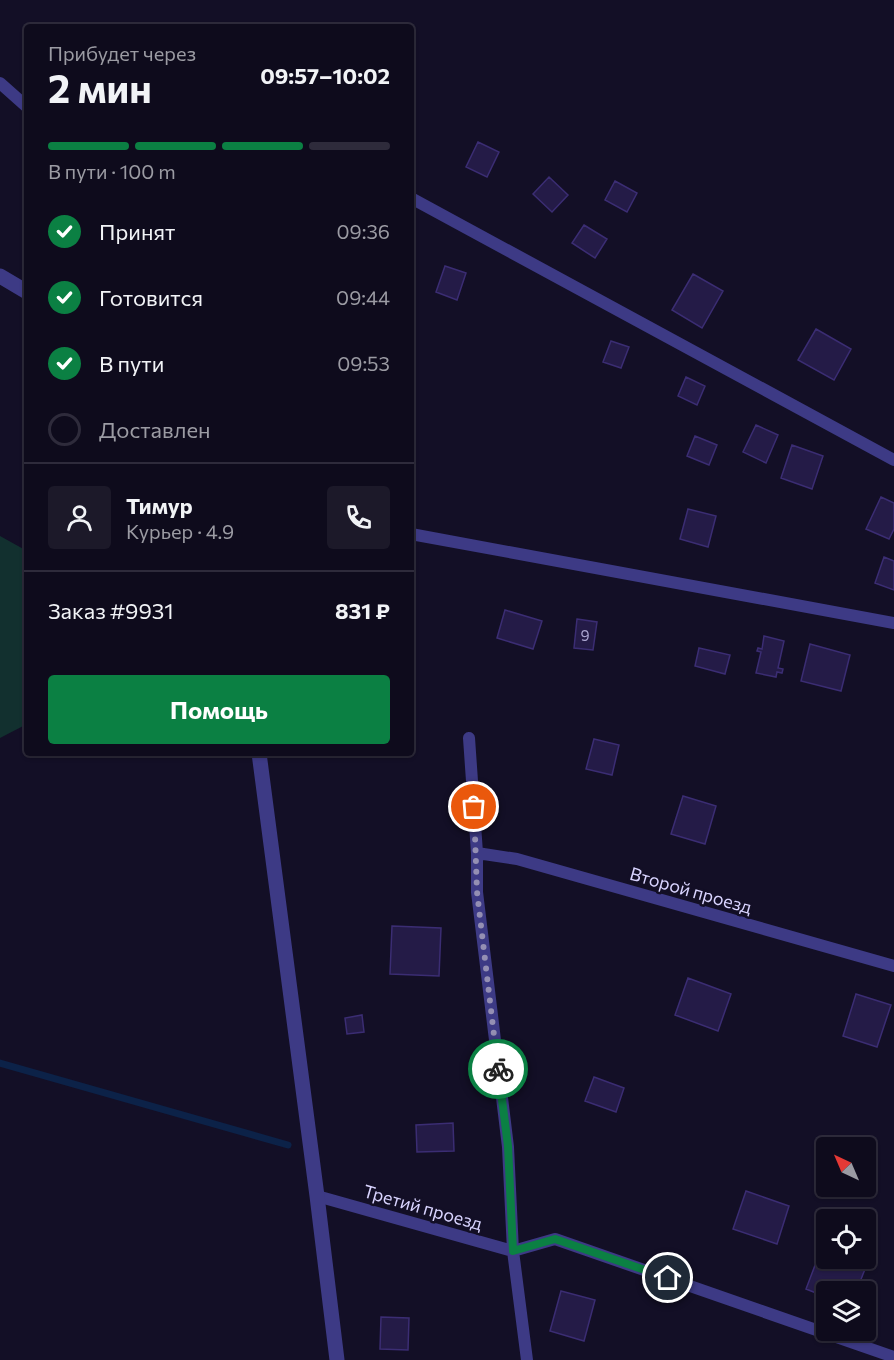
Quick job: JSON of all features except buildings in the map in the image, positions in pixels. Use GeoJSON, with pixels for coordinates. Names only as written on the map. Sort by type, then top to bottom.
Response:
{"type":"FeatureCollection","features":[{"type":"Feature","properties":{"kind":"street"},"geometry":{"type":"LineString","coordinates":[[0,276],[24,290]]}},
{"type":"Feature","properties":{"kind":"street"},"geometry":{"type":"LineString","coordinates":[[259,756],[337,1360]]}},
{"type":"Feature","properties":{"kind":"lane"},"geometry":{"type":"LineString","coordinates":[[0,83],[24,104]]}},
{"type":"Feature","properties":{"kind":"lane"},"geometry":{"type":"LineString","coordinates":[[414,200],[894,460]]}},
{"type":"Feature","properties":{"kind":"lane"},"geometry":{"type":"LineString","coordinates":[[414,535],[894,623]]}},
{"type":"Feature","properties":{"kind":"lane"},"geometry":{"type":"LineString","coordinates":[[470,738],[477,892],[508,1146],[513,1251],[527,1360]]}},
{"type":"Feature","properties":{"kind":"lane","name":"Второй проезд"},"geometry":{"type":"LineString","coordinates":[[477,853],[517,859],[894,966]]}},
{"type":"Feature","properties":{"kind":"lane","name":"Третий проезд"},"geometry":{"type":"LineString","coordinates":[[317,1196],[513,1251]]}},
{"type":"Feature","properties":{"kind":"lane"},"geometry":{"type":"LineString","coordinates":[[513,1251],[555,1239],[894,1357]]}},
{"type":"Feature","properties":{"kind":"green space"},"geometry":{"type":"Polygon","coordinates":[[[0,536],[24,549],[24,726],[0,738],[0,536]]]}},
{"type":"Feature","properties":{"kind":"waterway"},"geometry":{"type":"LineString","coordinates":[[0,1063],[288,1145]]}},
{"type":"Feature","properties":{"kind":"way so far"},"geometry":{"type":"LineString","coordinates":[[474,807],[477,892],[498,1069]]}},
{"type":"Feature","properties":{"kind":"route"},"geometry":{"type":"LineString","coordinates":[[498,1069],[508,1146],[513,1251],[555,1239],[668,1278]]}}]}
